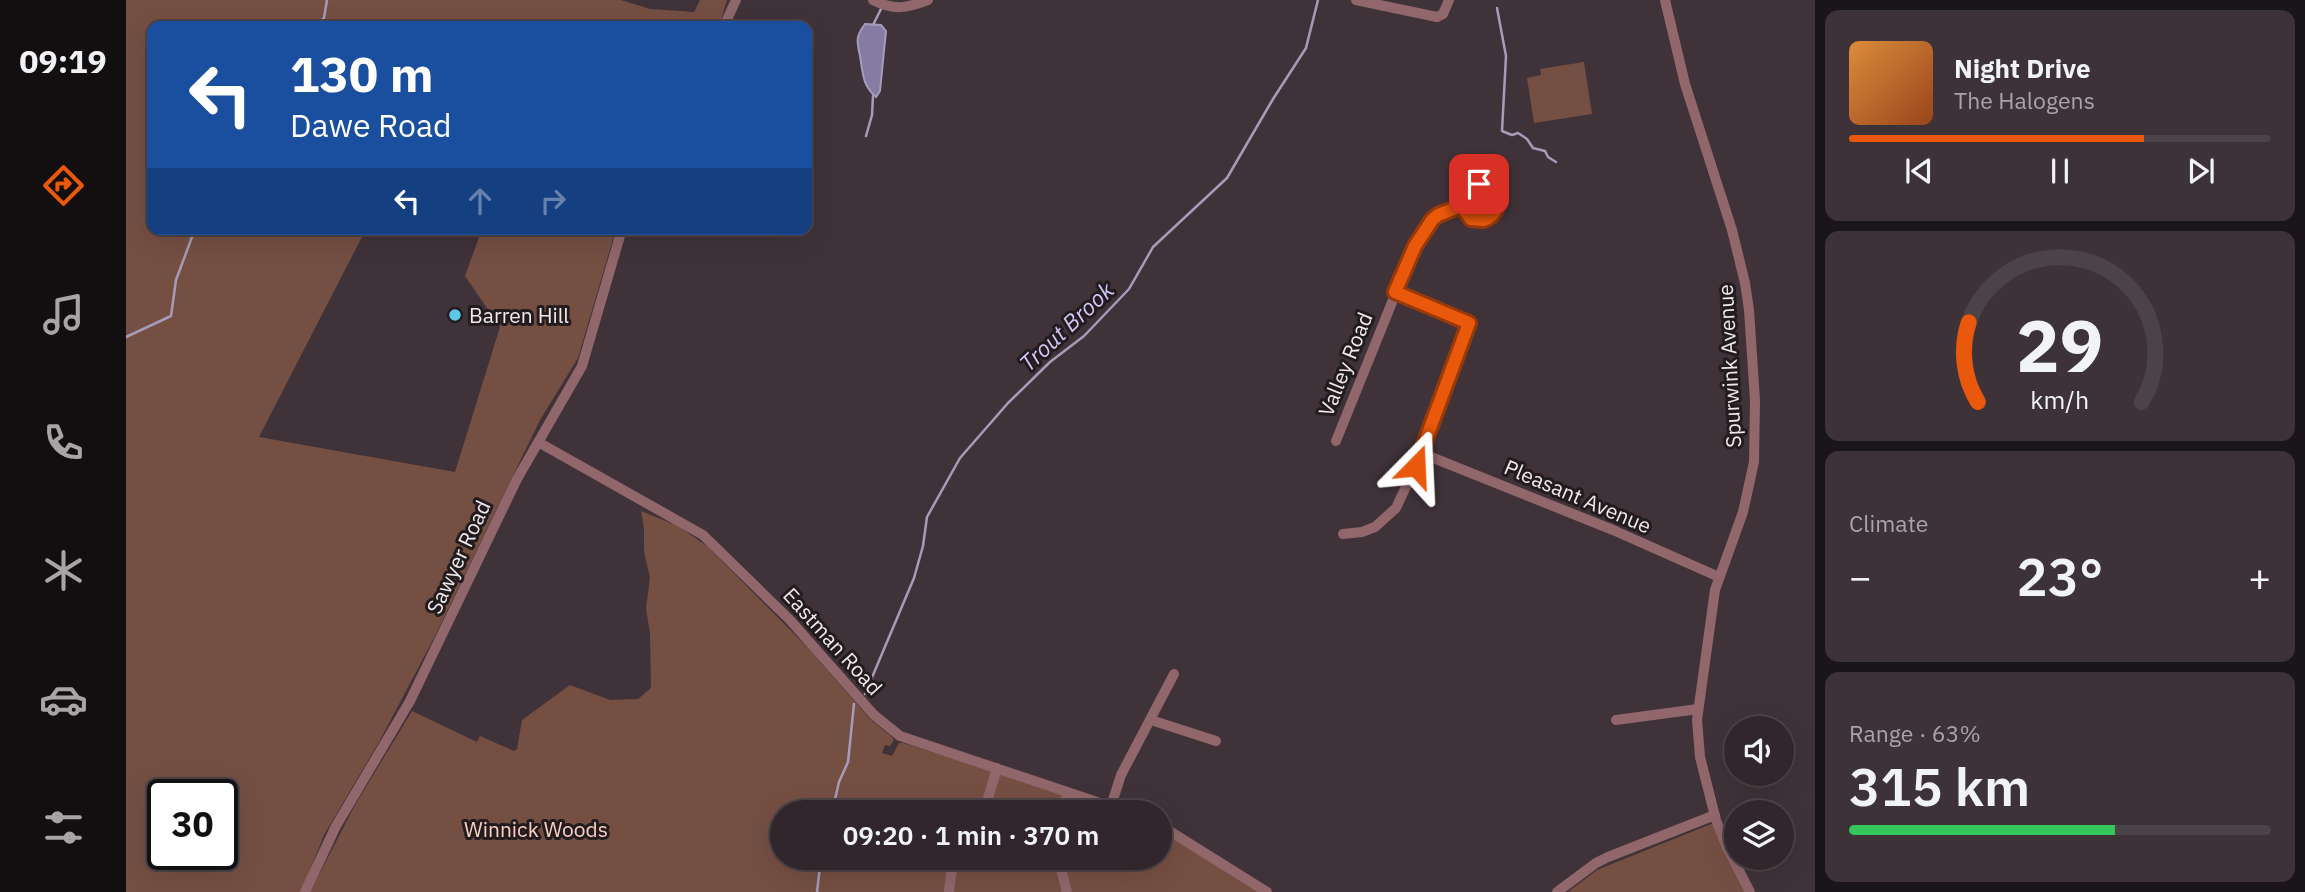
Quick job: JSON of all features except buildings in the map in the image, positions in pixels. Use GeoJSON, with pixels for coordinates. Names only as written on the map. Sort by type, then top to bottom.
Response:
{"type":"FeatureCollection","features":[{"type":"Feature","properties":{"kind":"street"},"geometry":{"type":"LineString","coordinates":[[726,21],[736,0]]}},
{"type":"Feature","properties":{"kind":"street"},"geometry":{"type":"LineString","coordinates":[[873,0],[892,8],[904,8],[929,0]]}},
{"type":"Feature","properties":{"kind":"street"},"geometry":{"type":"LineString","coordinates":[[1356,0],[1437,17],[1443,15],[1449,0]]}},
{"type":"Feature","properties":{"kind":"street","name":"Spurwink Avenue"},"geometry":{"type":"LineString","coordinates":[[1665,0],[1685,84],[1732,230],[1749,310],[1755,400],[1754,462],[1743,512],[1719,578],[1710,616],[1697,738],[1715,815],[1726,845],[1750,892]]}},
{"type":"Feature","properties":{"kind":"street","name":"Valley Road"},"geometry":{"type":"LineString","coordinates":[[1336,440],[1415,246],[1432,220],[1461,206]]}},
{"type":"Feature","properties":{"kind":"street","name":"Sawyer Road"},"geometry":{"type":"LineString","coordinates":[[306,892],[336,826],[410,701],[506,500],[585,359],[620,235]]}},
{"type":"Feature","properties":{"kind":"street"},"geometry":{"type":"LineString","coordinates":[[1342,534],[1362,532],[1381,523],[1400,502],[1469,323],[1395,292]]}},
{"type":"Feature","properties":{"kind":"street","name":"Eastman Road"},"geometry":{"type":"LineString","coordinates":[[538,442],[703,535],[790,620],[874,715],[900,736],[1092,800]]}},
{"type":"Feature","properties":{"kind":"street","name":"Pleasant Avenue"},"geometry":{"type":"LineString","coordinates":[[1421,453],[1602,525],[1719,578]]}},
{"type":"Feature","properties":{"kind":"street"},"geometry":{"type":"LineString","coordinates":[[1113,800],[1121,775],[1174,674]]}},
{"type":"Feature","properties":{"kind":"street"},"geometry":{"type":"LineString","coordinates":[[1616,720],[1698,709]]}},
{"type":"Feature","properties":{"kind":"street"},"geometry":{"type":"LineString","coordinates":[[1151,720],[1216,741]]}},
{"type":"Feature","properties":{"kind":"street"},"geometry":{"type":"LineString","coordinates":[[988,800],[997,768]]}},
{"type":"Feature","properties":{"kind":"street"},"geometry":{"type":"LineString","coordinates":[[1065,800],[1067,792]]}},
{"type":"Feature","properties":{"kind":"street"},"geometry":{"type":"LineString","coordinates":[[1557,892],[1608,857],[1715,815]]}},
{"type":"Feature","properties":{"kind":"street"},"geometry":{"type":"LineString","coordinates":[[1172,833],[1267,892]]}},
{"type":"Feature","properties":{"kind":"street"},"geometry":{"type":"LineString","coordinates":[[949,892],[952,870]]}},
{"type":"Feature","properties":{"kind":"street"},"geometry":{"type":"LineString","coordinates":[[1061,870],[1067,892]]}},
{"type":"Feature","properties":{"kind":"green space"},"geometry":{"type":"Polygon","coordinates":[[[126,0],[621,0],[650,9],[694,12],[700,0],[727,0],[720,21],[147,21],[147,235],[363,235],[259,437],[455,472],[500,327],[465,276],[480,235],[614,235],[578,358],[540,420],[435,636],[379,742],[324,835],[301,892],[126,892],[126,0]]]}},
{"type":"Feature","properties":{"kind":"green space"},"geometry":{"type":"Polygon","coordinates":[[[1584,62],[1592,114],[1534,123],[1527,78],[1541,75],[1540,69],[1584,62]]]}},
{"type":"Feature","properties":{"kind":"green space","name":"Winnick Woods"},"geometry":{"type":"Polygon","coordinates":[[[641,511],[678,526],[707,546],[808,648],[871,720],[892,737],[894,740],[890,746],[885,745],[882,753],[892,756],[899,743],[903,743],[1088,800],[770,800],[770,870],[1172,870],[1172,838],[1258,892],[310,892],[355,805],[412,711],[477,742],[480,736],[514,751],[517,749],[522,720],[570,685],[610,700],[638,699],[651,688],[650,634],[646,608],[650,578],[644,551],[641,511]]]}},
{"type":"Feature","properties":{"kind":"green space"},"geometry":{"type":"Polygon","coordinates":[[[1714,824],[1724,846],[1724,870],[1735,870],[1745,892],[1568,892],[1597,870],[1714,824]]]}},
{"type":"Feature","properties":{"kind":"shaded area"},"geometry":{"type":"Polygon","coordinates":[[[865,24],[881,25],[886,31],[880,91],[876,97],[866,83],[858,47],[858,36],[865,24]]]}},
{"type":"Feature","properties":{"kind":"waterway"},"geometry":{"type":"LineString","coordinates":[[321,21],[327,0]]}},
{"type":"Feature","properties":{"kind":"waterway","name":"Trout Brook"},"geometry":{"type":"LineString","coordinates":[[865,694],[914,578],[923,546],[927,517],[960,458],[1008,403],[1050,362],[1084,336],[1129,289],[1153,247],[1227,178],[1306,48],[1318,0]]}},
{"type":"Feature","properties":{"kind":"waterway"},"geometry":{"type":"LineString","coordinates":[[1497,8],[1506,56],[1502,131],[1512,135],[1518,133],[1527,139],[1533,148],[1545,151],[1548,157],[1556,162]]}},
{"type":"Feature","properties":{"kind":"waterway"},"geometry":{"type":"LineString","coordinates":[[873,25],[881,9]]}},
{"type":"Feature","properties":{"kind":"waterway"},"geometry":{"type":"LineString","coordinates":[[866,136],[872,115],[873,96]]}},
{"type":"Feature","properties":{"kind":"waterway"},"geometry":{"type":"LineString","coordinates":[[126,337],[171,316],[176,280],[193,235]]}},
{"type":"Feature","properties":{"kind":"waterway","name":"Trout Brook"},"geometry":{"type":"LineString","coordinates":[[835,800],[848,762],[854,704]]}},
{"type":"Feature","properties":{"kind":"waterway","name":"Trout Brook"},"geometry":{"type":"LineString","coordinates":[[817,892],[820,870]]}},
{"type":"Feature","properties":{"kind":"place","name":"Barren Hill"},"geometry":{"type":"Point","coordinates":[455,315]}},
{"type":"Feature","properties":{"kind":"route"},"geometry":{"type":"LineString","coordinates":[[1416,466],[1469,323],[1395,292],[1418,238],[1438,215],[1461,206],[1466,215],[1477,221],[1490,218],[1496,212],[1499,204],[1497,195],[1492,188],[1479,184]]}}]}
